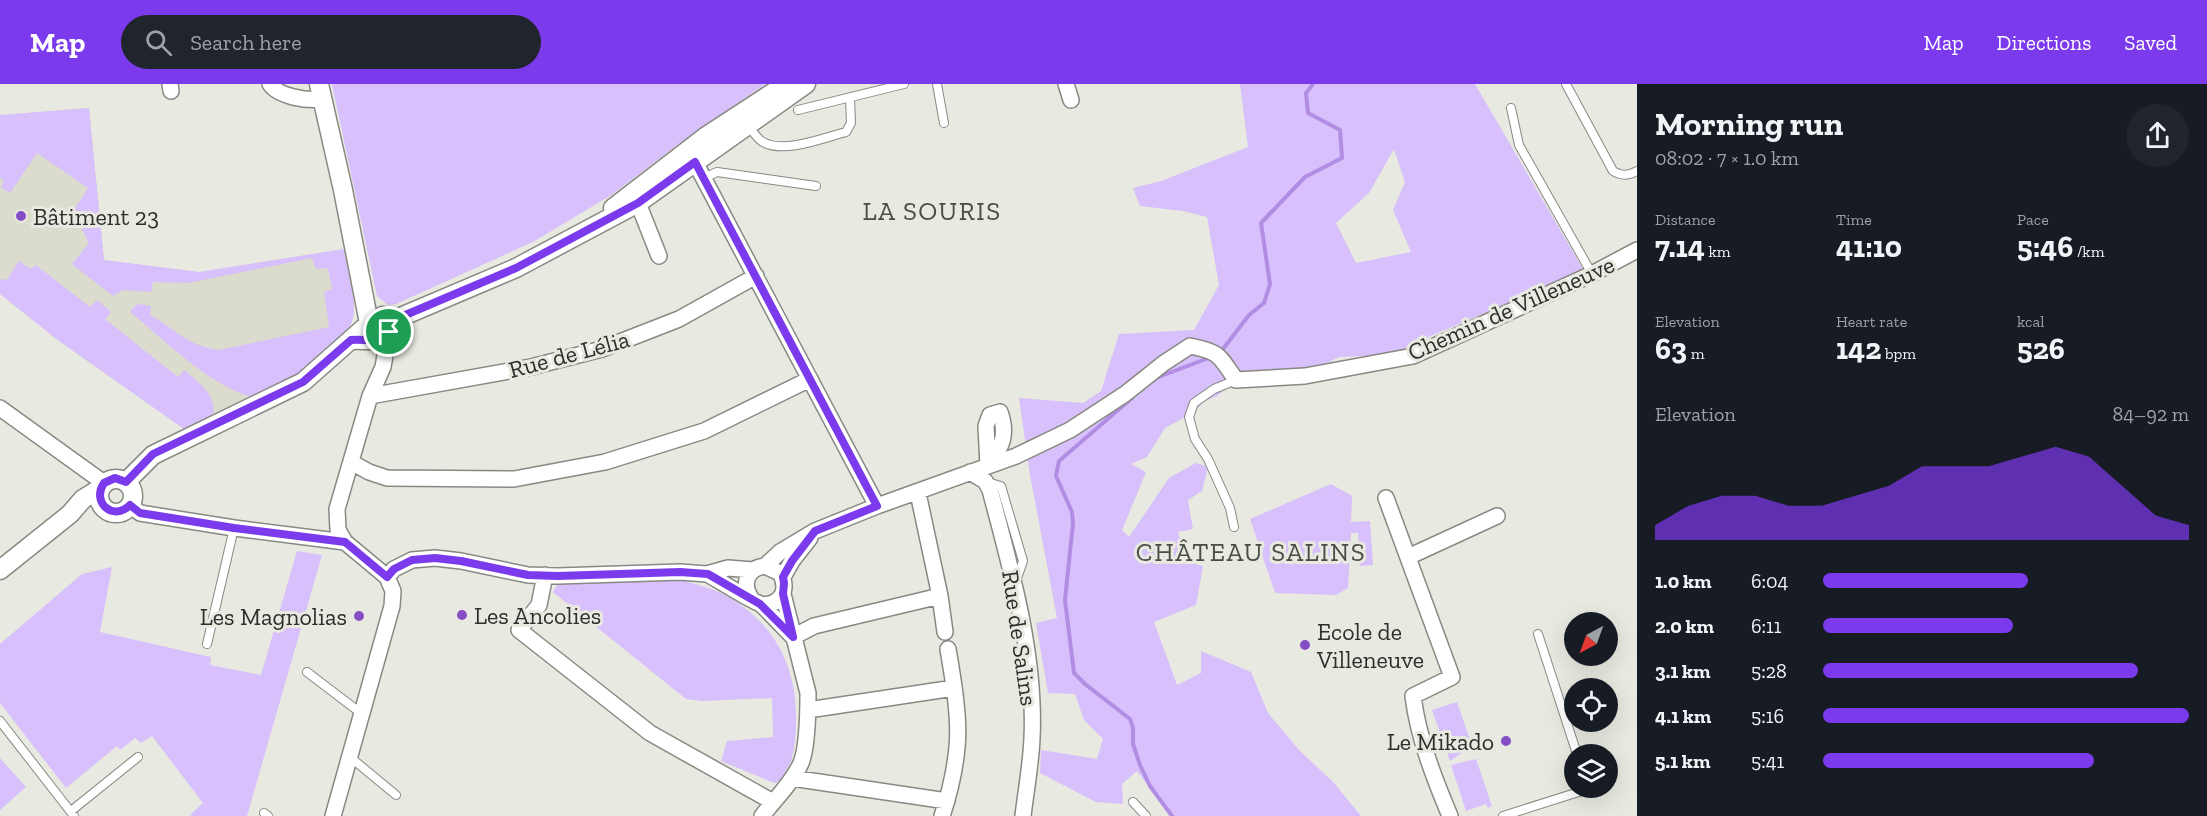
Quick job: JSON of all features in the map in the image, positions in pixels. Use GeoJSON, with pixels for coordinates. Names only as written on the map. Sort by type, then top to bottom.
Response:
{"type":"FeatureCollection","features":[{"type":"Feature","properties":{"kind":"street"},"geometry":{"type":"LineString","coordinates":[[270,84],[272,88],[288,95],[321,92],[383,367],[370,396],[337,509],[338,530],[345,542],[387,577],[393,591],[392,606],[333,816]]}},
{"type":"Feature","properties":{"kind":"street"},"geometry":{"type":"LineString","coordinates":[[633,198],[699,170],[747,117],[786,84]]}},
{"type":"Feature","properties":{"kind":"street"},"geometry":{"type":"LineString","coordinates":[[126,482],[153,454],[303,382],[375,328],[516,268],[594,225],[633,198],[705,137],[747,117],[806,84]]}},
{"type":"Feature","properties":{"kind":"street"},"geometry":{"type":"LineString","coordinates":[[1066,84],[1071,100]]}},
{"type":"Feature","properties":{"kind":"street"},"geometry":{"type":"LineString","coordinates":[[699,170],[877,506]]}},
{"type":"Feature","properties":{"kind":"street"},"geometry":{"type":"LineString","coordinates":[[633,198],[659,256]]}},
{"type":"Feature","properties":{"kind":"street","name":"Chemin de Villeneuve"},"geometry":{"type":"LineString","coordinates":[[1236,380],[1305,376],[1413,356],[1592,274],[1637,250]]}},
{"type":"Feature","properties":{"kind":"street","name":"Rue de Lélia"},"geometry":{"type":"LineString","coordinates":[[370,396],[531,367],[602,349],[679,319],[756,276]]}},
{"type":"Feature","properties":{"kind":"street"},"geometry":{"type":"LineString","coordinates":[[793,637],[756,601],[746,587],[746,581],[780,552],[815,531],[970,472],[987,474],[1016,456],[1070,430],[1125,394],[1190,346],[1218,357],[1236,380]]}},
{"type":"Feature","properties":{"kind":"street"},"geometry":{"type":"LineString","coordinates":[[351,462],[369,472],[387,478],[514,479],[605,462],[704,431],[810,379]]}},
{"type":"Feature","properties":{"kind":"street"},"geometry":{"type":"LineString","coordinates":[[0,408],[103,485]]}},
{"type":"Feature","properties":{"kind":"street","name":"Rue de Salins"},"geometry":{"type":"LineString","coordinates":[[987,474],[1015,585],[1032,693],[1032,738],[1023,816]]}},
{"type":"Feature","properties":{"kind":"street"},"geometry":{"type":"LineString","coordinates":[[1,568],[70,514],[83,499],[115,478],[126,482],[133,493],[130,505],[117,512],[103,507],[70,514]]}},
{"type":"Feature","properties":{"kind":"street"},"geometry":{"type":"LineString","coordinates":[[103,485],[100,501],[103,507]]}},
{"type":"Feature","properties":{"kind":"street"},"geometry":{"type":"LineString","coordinates":[[918,493],[940,596],[945,632]]}},
{"type":"Feature","properties":{"kind":"street"},"geometry":{"type":"LineString","coordinates":[[1386,498],[1452,677],[1413,696],[1416,718],[1437,786],[1450,816]]}},
{"type":"Feature","properties":{"kind":"street"},"geometry":{"type":"LineString","coordinates":[[130,505],[140,513],[345,542]]}},
{"type":"Feature","properties":{"kind":"street"},"geometry":{"type":"LineString","coordinates":[[1408,557],[1497,516]]}},
{"type":"Feature","properties":{"kind":"street"},"geometry":{"type":"LineString","coordinates":[[762,816],[792,778],[802,761],[808,693],[783,594],[783,577],[815,531]]}},
{"type":"Feature","properties":{"kind":"street"},"geometry":{"type":"LineString","coordinates":[[387,577],[394,569],[412,560],[435,558],[528,575],[680,572],[708,574],[728,568],[759,568],[776,569],[783,577]]}},
{"type":"Feature","properties":{"kind":"street"},"geometry":{"type":"LineString","coordinates":[[708,574],[756,601],[773,603],[783,594]]}},
{"type":"Feature","properties":{"kind":"street"},"geometry":{"type":"LineString","coordinates":[[544,575],[539,605],[519,630],[650,733],[773,802]]}},
{"type":"Feature","properties":{"kind":"street"},"geometry":{"type":"LineString","coordinates":[[793,637],[814,626],[940,596]]}},
{"type":"Feature","properties":{"kind":"street"},"geometry":{"type":"LineString","coordinates":[[942,816],[957,747],[954,688],[948,649]]}},
{"type":"Feature","properties":{"kind":"street"},"geometry":{"type":"LineString","coordinates":[[808,710],[954,688]]}},
{"type":"Feature","properties":{"kind":"street"},"geometry":{"type":"LineString","coordinates":[[792,778],[947,801]]}},
{"type":"Feature","properties":{"kind":"lane"},"geometry":{"type":"LineString","coordinates":[[798,110],[904,84]]}},
{"type":"Feature","properties":{"kind":"lane"},"geometry":{"type":"LineString","coordinates":[[937,84],[944,123]]}},
{"type":"Feature","properties":{"kind":"lane"},"geometry":{"type":"LineString","coordinates":[[1566,84],[1613,171],[1629,176],[1637,171]]}},
{"type":"Feature","properties":{"kind":"lane"},"geometry":{"type":"LineString","coordinates":[[747,117],[761,142],[781,148],[846,132],[851,123],[850,98]]}},
{"type":"Feature","properties":{"kind":"lane"},"geometry":{"type":"LineString","coordinates":[[1511,108],[1519,145],[1592,274]]}},
{"type":"Feature","properties":{"kind":"lane"},"geometry":{"type":"LineString","coordinates":[[699,170],[816,186]]}},
{"type":"Feature","properties":{"kind":"lane"},"geometry":{"type":"LineString","coordinates":[[1234,527],[1230,508],[1208,459],[1195,439],[1189,417],[1194,403],[1214,389],[1236,380]]}},
{"type":"Feature","properties":{"kind":"lane"},"geometry":{"type":"LineString","coordinates":[[207,644],[234,528]]}},
{"type":"Feature","properties":{"kind":"lane"},"geometry":{"type":"LineString","coordinates":[[1538,634],[1574,744]]}},
{"type":"Feature","properties":{"kind":"lane"},"geometry":{"type":"LineString","coordinates":[[307,672],[363,715]]}},
{"type":"Feature","properties":{"kind":"lane"},"geometry":{"type":"LineString","coordinates":[[0,721],[73,814],[138,757]]}},
{"type":"Feature","properties":{"kind":"lane"},"geometry":{"type":"LineString","coordinates":[[350,757],[396,795]]}},
{"type":"Feature","properties":{"kind":"lane"},"geometry":{"type":"LineString","coordinates":[[1503,816],[1564,797]]}},
{"type":"Feature","properties":{"kind":"lane"},"geometry":{"type":"LineString","coordinates":[[1133,802],[1146,816]]}},
{"type":"Feature","properties":{"kind":"shaded area"},"geometry":{"type":"Polygon","coordinates":[[[332,84],[765,84],[677,145],[613,194],[533,242],[396,304],[388,305],[377,296],[332,84]]]}},
{"type":"Feature","properties":{"kind":"shaded area"},"geometry":{"type":"Polygon","coordinates":[[[1240,84],[1475,84],[1584,271],[1400,351],[1373,356],[1339,357],[1319,367],[1244,375],[1217,396],[1205,401],[1194,412],[1165,428],[1147,457],[1131,464],[1146,472],[1122,530],[1129,537],[1169,478],[1196,463],[1208,467],[1202,491],[1188,500],[1193,529],[1178,532],[1187,562],[1203,566],[1196,605],[1154,622],[1177,685],[1201,673],[1201,651],[1251,672],[1268,713],[1299,750],[1334,783],[1361,816],[1171,816],[1137,771],[1122,784],[1123,804],[1096,802],[1040,773],[1041,750],[1097,759],[1103,739],[1084,720],[1075,694],[1048,693],[1036,623],[1057,618],[1030,475],[1019,398],[1083,403],[1101,391],[1119,334],[1194,330],[1219,285],[1207,217],[1183,211],[1140,206],[1133,188],[1161,181],[1248,147],[1240,84]],[[1394,149],[1369,193],[1336,223],[1356,263],[1411,252],[1393,210],[1405,182],[1394,149]]]}},
{"type":"Feature","properties":{"kind":"shaded area"},"geometry":{"type":"Polygon","coordinates":[[[89,108],[104,260],[199,272],[344,249],[354,302],[353,317],[347,331],[274,390],[184,429],[59,341],[0,294],[0,115],[89,108]]]}},
{"type":"Feature","properties":{"kind":"shaded area"},"geometry":{"type":"Polygon","coordinates":[[[89,108],[104,260],[199,272],[344,249],[354,310],[347,331],[338,343],[326,355],[297,376],[255,398],[221,384],[189,362],[130,312],[137,304],[151,306],[150,315],[182,336],[207,348],[218,350],[329,327],[324,292],[332,289],[328,268],[316,269],[312,258],[188,283],[153,282],[151,292],[123,290],[113,296],[72,264],[89,243],[73,211],[88,188],[37,153],[10,193],[1,187],[4,181],[0,178],[0,115],[89,108]]]}},
{"type":"Feature","properties":{"kind":"shaded area"},"geometry":{"type":"Polygon","coordinates":[[[19,261],[31,269],[36,265],[90,307],[97,300],[111,312],[105,319],[178,377],[184,370],[195,379],[208,393],[213,405],[214,412],[208,420],[184,429],[59,341],[0,294],[0,279],[7,280],[19,261]]]}},
{"type":"Feature","properties":{"kind":"shaded area"},"geometry":{"type":"Polygon","coordinates":[[[1331,484],[1352,496],[1351,522],[1370,521],[1373,565],[1360,566],[1358,533],[1351,533],[1348,588],[1336,595],[1275,593],[1250,519],[1331,484]]]}},
{"type":"Feature","properties":{"kind":"shaded area"},"geometry":{"type":"Polygon","coordinates":[[[297,551],[322,555],[247,816],[190,815],[203,803],[152,736],[141,743],[135,738],[120,750],[117,746],[66,788],[0,703],[0,644],[82,574],[112,567],[100,632],[211,657],[210,665],[261,675],[297,551]]]}},
{"type":"Feature","properties":{"kind":"shaded area"},"geometry":{"type":"Polygon","coordinates":[[[680,579],[720,592],[732,599],[761,622],[781,650],[793,683],[796,720],[790,764],[780,781],[774,783],[721,761],[727,741],[773,737],[772,698],[702,701],[686,699],[553,592],[560,580],[680,579]]]}},
{"type":"Feature","properties":{"kind":"shaded area"},"geometry":{"type":"Polygon","coordinates":[[[1457,702],[1472,746],[1450,761],[1432,710],[1457,702]]]}},
{"type":"Feature","properties":{"kind":"shaded area"},"geometry":{"type":"Polygon","coordinates":[[[0,758],[26,787],[0,810],[0,758]]]}},
{"type":"Feature","properties":{"kind":"shaded area"},"geometry":{"type":"Polygon","coordinates":[[[1476,759],[1492,806],[1488,808],[1486,804],[1466,811],[1451,765],[1476,759]]]}},
{"type":"Feature","properties":{"kind":"waterway"},"geometry":{"type":"LineString","coordinates":[[1220,353],[1249,315],[1264,303],[1270,284],[1261,223],[1305,177],[1342,158],[1340,130],[1308,113],[1306,93],[1313,84]]}},
{"type":"Feature","properties":{"kind":"waterway"},"geometry":{"type":"LineString","coordinates":[[1156,378],[1211,357]]}},
{"type":"Feature","properties":{"kind":"waterway"},"geometry":{"type":"LineString","coordinates":[[1132,398],[1059,461],[1056,476],[1072,512],[1073,523],[1065,600],[1074,673],[1130,719],[1133,728],[1133,744],[1140,765],[1150,786],[1172,816]]}},
{"type":"Feature","properties":{"kind":"place","name":"Bâtiment 23"},"geometry":{"type":"Point","coordinates":[21,216]}},
{"type":"Feature","properties":{"kind":"place","name":"Les Ancolies"},"geometry":{"type":"Point","coordinates":[462,615]}},
{"type":"Feature","properties":{"kind":"place","name":"Les Magnolias"},"geometry":{"type":"Point","coordinates":[359,616]}},
{"type":"Feature","properties":{"kind":"place","name":"Ecole de Villeneuve"},"geometry":{"type":"Point","coordinates":[1305,645]}},
{"type":"Feature","properties":{"kind":"place","name":"Le Mikado"},"geometry":{"type":"Point","coordinates":[1506,741]}},
{"type":"Feature","properties":{"kind":"district","name":"LA SOURIS"},"geometry":{"type":"Point","coordinates":[932,211]}},
{"type":"Feature","properties":{"kind":"district","name":"CHÂTEAU SALINS"},"geometry":{"type":"Point","coordinates":[1251,552]}},
{"type":"Feature","properties":{"kind":"route"},"geometry":{"type":"LineString","coordinates":[[695,162],[877,506],[815,531],[792,561],[783,577],[783,594],[793,637],[760,604],[708,574],[680,572],[528,575],[435,558],[412,560],[394,569],[387,577],[345,542],[314,540],[140,513],[130,505],[117,512],[103,507],[99,494],[104,483],[115,478],[126,482],[153,454],[303,382],[351,340],[380,340],[389,332],[403,316],[516,268],[638,203],[695,162]]}}]}
